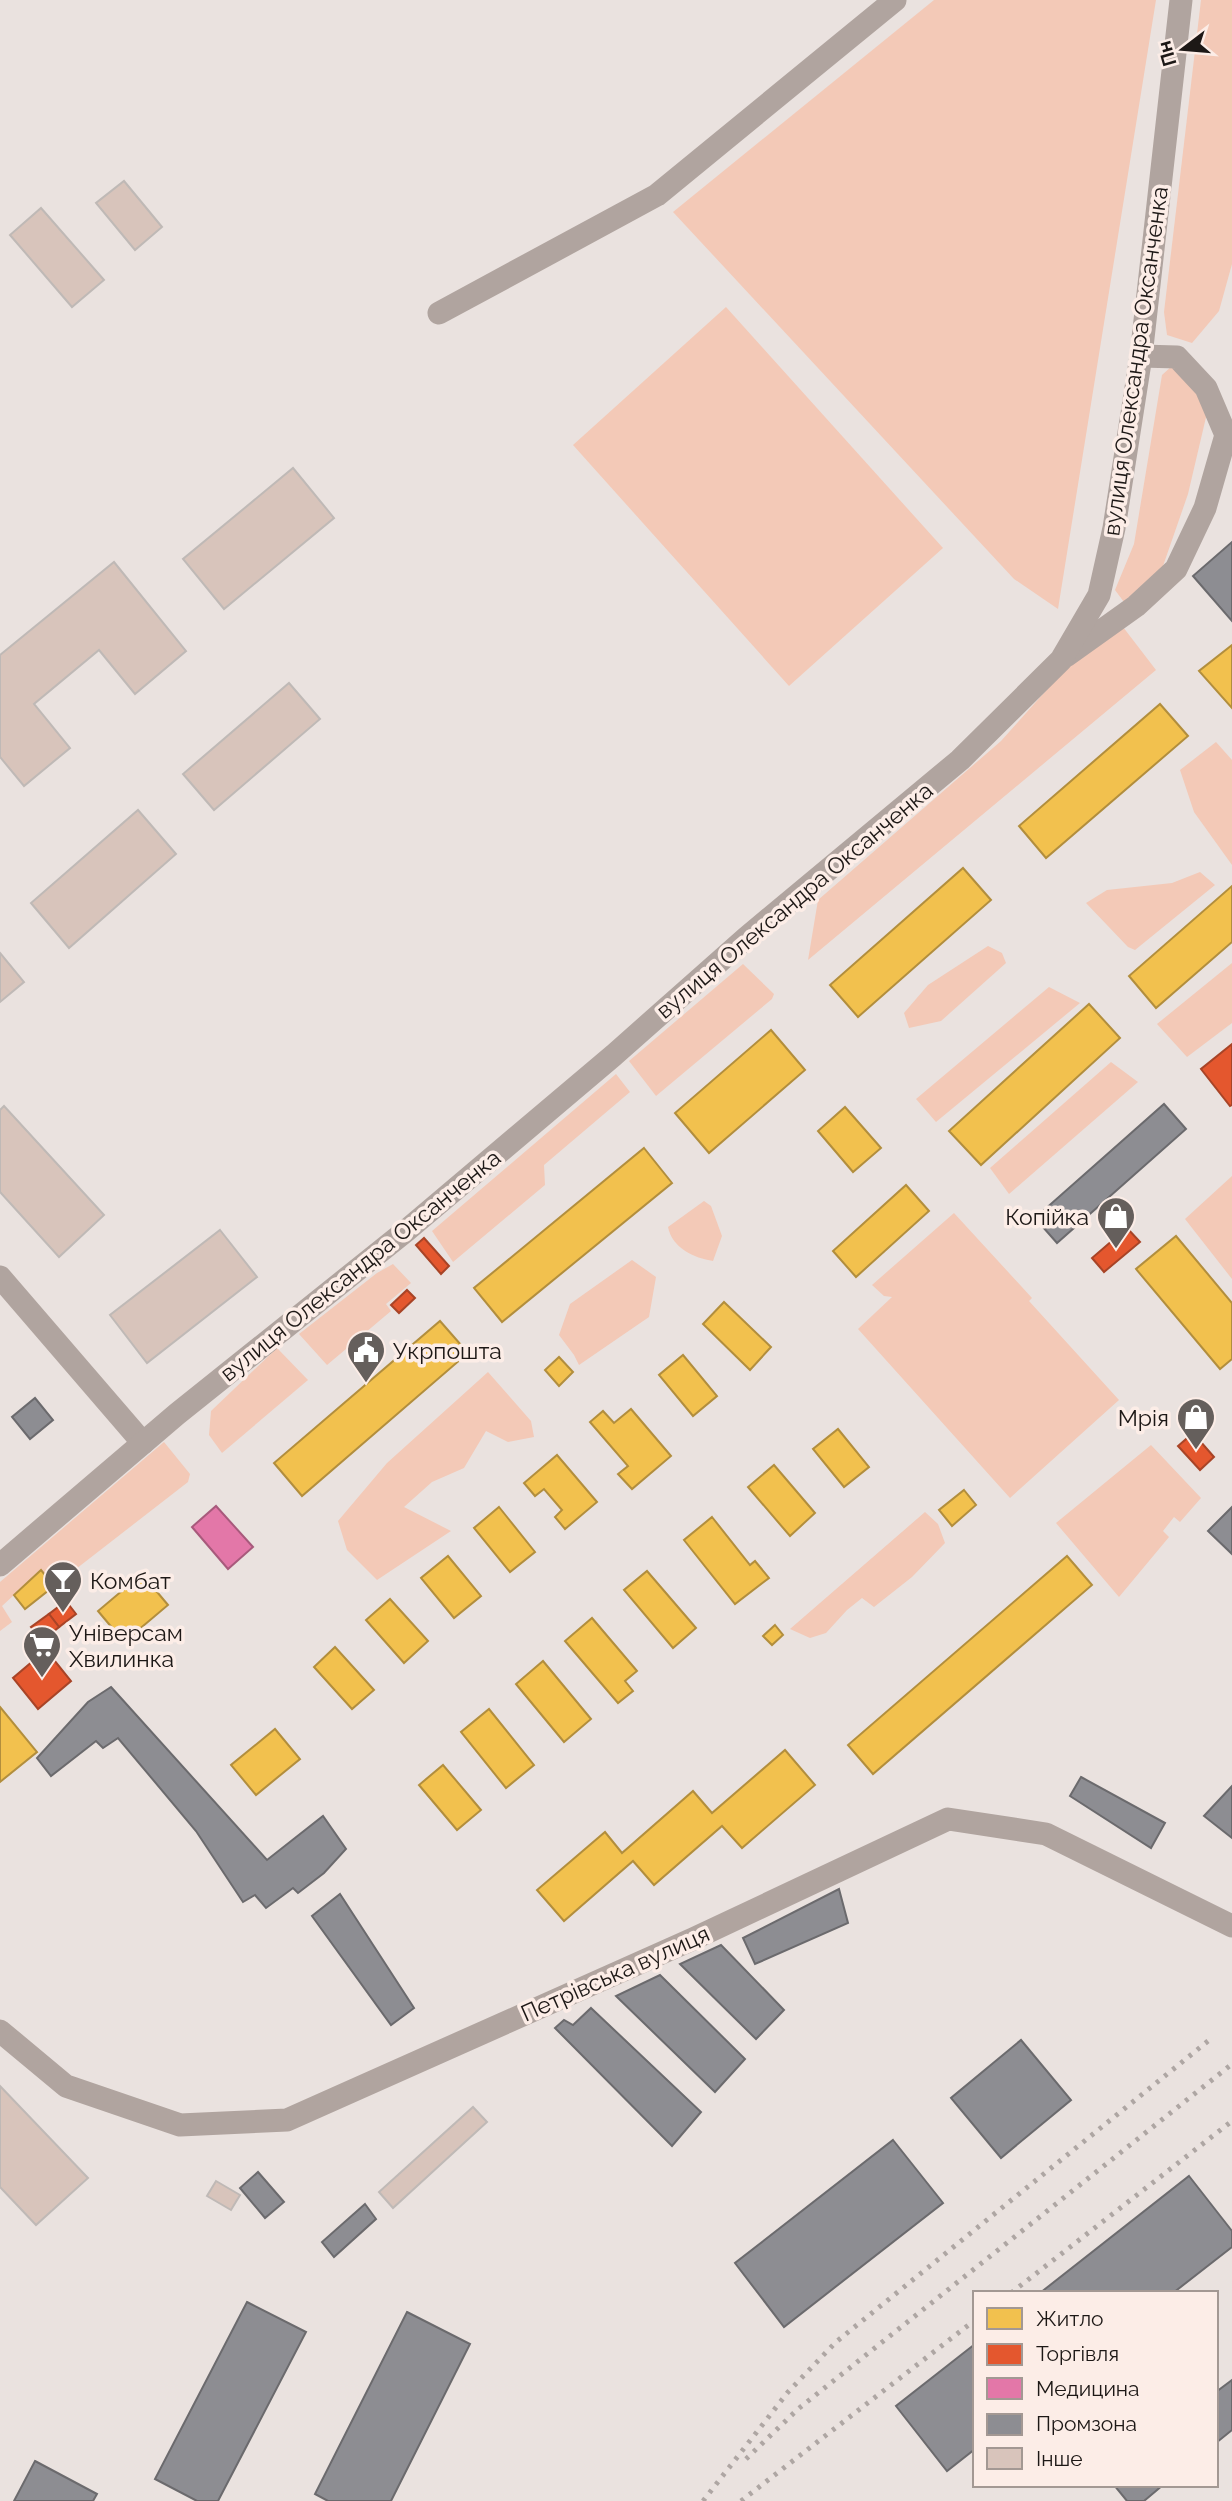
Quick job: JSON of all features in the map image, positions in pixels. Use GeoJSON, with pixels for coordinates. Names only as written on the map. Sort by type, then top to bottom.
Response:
{"type":"FeatureCollection","features":[{"type":"Feature","properties":{"kind":"street"},"geometry":{"type":"LineString","coordinates":[[439,313],[657,195],[895,0]]}},
{"type":"Feature","properties":{"kind":"street","name":"вулиця Олександра Оксанченка"},"geometry":{"type":"LineString","coordinates":[[0,1565],[143,1443],[407,1230],[614,1055],[746,938],[960,760],[1061,660],[1099,595],[1114,528],[1141,356],[1181,0]]}},
{"type":"Feature","properties":{"kind":"street"},"geometry":{"type":"LineString","coordinates":[[1061,660],[1136,606],[1176,569],[1205,508],[1226,435],[1206,388],[1177,357],[1141,356]]}},
{"type":"Feature","properties":{"kind":"street"},"geometry":{"type":"LineString","coordinates":[[0,1277],[143,1443]]}},
{"type":"Feature","properties":{"kind":"street","name":"Петрівська вулиця"},"geometry":{"type":"LineString","coordinates":[[0,2031],[66,2086],[180,2125],[287,2120],[664,1952],[948,1819],[1046,1835],[1232,1926]]}},
{"type":"Feature","properties":{"kind":"shaded area"},"geometry":{"type":"Polygon","coordinates":[[[934,0],[1156,0],[1058,609],[1014,579],[673,212],[934,0]]]}},
{"type":"Feature","properties":{"kind":"shaded area"},"geometry":{"type":"Polygon","coordinates":[[[1201,0],[1232,0],[1232,264],[1219,311],[1192,343],[1167,335],[1164,312],[1201,0]]]}},
{"type":"Feature","properties":{"kind":"shaded area"},"geometry":{"type":"Polygon","coordinates":[[[726,307],[943,548],[789,686],[573,445],[726,307]]]}},
{"type":"Feature","properties":{"kind":"shaded area"},"geometry":{"type":"Polygon","coordinates":[[[1172,366],[1198,391],[1207,413],[1188,494],[1163,566],[1124,602],[1115,590],[1134,544],[1162,375],[1172,366]]]}},
{"type":"Feature","properties":{"kind":"shaded area"},"geometry":{"type":"Polygon","coordinates":[[[1123,627],[1156,670],[808,960],[818,900],[1001,741],[1076,657],[1123,627]]]}},
{"type":"Feature","properties":{"kind":"shaded area"},"geometry":{"type":"Polygon","coordinates":[[[1216,742],[1232,760],[1232,865],[1194,812],[1180,770],[1216,742]]]}},
{"type":"Feature","properties":{"kind":"shaded area"},"geometry":{"type":"Polygon","coordinates":[[[1200,872],[1215,885],[1135,950],[1128,947],[1086,903],[1107,890],[1172,883],[1200,872]]]}},
{"type":"Feature","properties":{"kind":"shaded area"},"geometry":{"type":"Polygon","coordinates":[[[988,946],[1002,953],[1006,963],[941,1021],[909,1028],[904,1013],[928,985],[988,946]]]}},
{"type":"Feature","properties":{"kind":"shaded area"},"geometry":{"type":"Polygon","coordinates":[[[1232,963],[1232,1023],[1187,1057],[1157,1024],[1232,963]]]}},
{"type":"Feature","properties":{"kind":"shaded area"},"geometry":{"type":"Polygon","coordinates":[[[743,964],[774,994],[772,999],[656,1096],[629,1061],[743,964]]]}},
{"type":"Feature","properties":{"kind":"shaded area"},"geometry":{"type":"Polygon","coordinates":[[[1049,987],[1080,1003],[936,1122],[916,1099],[1049,987]]]}},
{"type":"Feature","properties":{"kind":"shaded area"},"geometry":{"type":"Polygon","coordinates":[[[1111,1062],[1138,1082],[1009,1194],[990,1168],[1111,1062]]]}},
{"type":"Feature","properties":{"kind":"shaded area"},"geometry":{"type":"Polygon","coordinates":[[[616,1074],[630,1092],[544,1165],[545,1185],[453,1262],[432,1231],[616,1074]]]}},
{"type":"Feature","properties":{"kind":"shaded area"},"geometry":{"type":"Polygon","coordinates":[[[1232,1176],[1232,1279],[1185,1219],[1232,1176]]]}},
{"type":"Feature","properties":{"kind":"shaded area"},"geometry":{"type":"Polygon","coordinates":[[[704,1201],[711,1206],[722,1236],[713,1261],[685,1251],[674,1241],[668,1227],[704,1201]]]}},
{"type":"Feature","properties":{"kind":"shaded area"},"geometry":{"type":"Polygon","coordinates":[[[954,1213],[1032,1298],[1029,1301],[1119,1400],[1010,1498],[858,1329],[892,1297],[884,1296],[872,1285],[954,1213]]]}},
{"type":"Feature","properties":{"kind":"shaded area"},"geometry":{"type":"Polygon","coordinates":[[[632,1260],[656,1277],[649,1317],[579,1365],[559,1335],[570,1304],[632,1260]]]}},
{"type":"Feature","properties":{"kind":"shaded area"},"geometry":{"type":"Polygon","coordinates":[[[393,1264],[411,1283],[386,1304],[391,1311],[327,1365],[299,1334],[377,1273],[393,1264]]]}},
{"type":"Feature","properties":{"kind":"shaded area"},"geometry":{"type":"Polygon","coordinates":[[[277,1348],[308,1380],[222,1453],[209,1435],[211,1411],[277,1348]]]}},
{"type":"Feature","properties":{"kind":"shaded area"},"geometry":{"type":"Polygon","coordinates":[[[488,1372],[531,1421],[534,1437],[508,1442],[486,1431],[464,1468],[432,1482],[404,1507],[451,1531],[377,1580],[347,1550],[338,1521],[387,1463],[488,1372]]]}},
{"type":"Feature","properties":{"kind":"shaded area"},"geometry":{"type":"Polygon","coordinates":[[[164,1442],[190,1474],[188,1482],[54,1586],[41,1570],[2,1606],[12,1622],[0,1631],[0,1582],[164,1442]]]}},
{"type":"Feature","properties":{"kind":"shaded area"},"geometry":{"type":"Polygon","coordinates":[[[1151,1445],[1201,1498],[1180,1522],[1174,1517],[1163,1531],[1169,1537],[1119,1597],[1056,1523],[1151,1445]]]}},
{"type":"Feature","properties":{"kind":"shaded area"},"geometry":{"type":"Polygon","coordinates":[[[925,1512],[938,1524],[945,1543],[912,1577],[874,1607],[862,1598],[826,1633],[810,1638],[790,1629],[925,1512]]]}},
{"type":"Feature","properties":{"kind":"building: Житло"},"geometry":{"type":"Polygon","coordinates":[[[1232,645],[1232,708],[1199,671],[1232,645]]]}},
{"type":"Feature","properties":{"kind":"building: Житло"},"geometry":{"type":"Polygon","coordinates":[[[1160,704],[1188,736],[1046,858],[1019,826],[1160,704]]]}},
{"type":"Feature","properties":{"kind":"building: Житло"},"geometry":{"type":"Polygon","coordinates":[[[963,868],[991,900],[858,1017],[830,985],[963,868]]]}},
{"type":"Feature","properties":{"kind":"building: Житло"},"geometry":{"type":"Polygon","coordinates":[[[1232,886],[1232,942],[1156,1008],[1129,976],[1232,886]]]}},
{"type":"Feature","properties":{"kind":"building: Житло"},"geometry":{"type":"Polygon","coordinates":[[[1089,1004],[1120,1038],[981,1165],[949,1131],[1089,1004]]]}},
{"type":"Feature","properties":{"kind":"building: Житло"},"geometry":{"type":"Polygon","coordinates":[[[771,1030],[805,1070],[709,1153],[675,1113],[771,1030]]]}},
{"type":"Feature","properties":{"kind":"building: Житло"},"geometry":{"type":"Polygon","coordinates":[[[845,1107],[881,1148],[853,1172],[818,1131],[845,1107]]]}},
{"type":"Feature","properties":{"kind":"building: Житло"},"geometry":{"type":"Polygon","coordinates":[[[644,1148],[672,1183],[502,1322],[474,1288],[644,1148]]]}},
{"type":"Feature","properties":{"kind":"building: Житло"},"geometry":{"type":"Polygon","coordinates":[[[906,1185],[929,1211],[856,1277],[833,1251],[906,1185]]]}},
{"type":"Feature","properties":{"kind":"building: Житло"},"geometry":{"type":"Polygon","coordinates":[[[1176,1236],[1232,1303],[1232,1359],[1220,1369],[1136,1269],[1176,1236]]]}},
{"type":"Feature","properties":{"kind":"building: Житло"},"geometry":{"type":"Polygon","coordinates":[[[724,1302],[771,1347],[750,1370],[703,1324],[724,1302]]]}},
{"type":"Feature","properties":{"kind":"building: Житло"},"geometry":{"type":"Polygon","coordinates":[[[440,1321],[468,1353],[302,1496],[274,1463],[440,1321]]]}},
{"type":"Feature","properties":{"kind":"building: Житло"},"geometry":{"type":"Polygon","coordinates":[[[683,1355],[717,1396],[693,1416],[659,1375],[683,1355]]]}},
{"type":"Feature","properties":{"kind":"building: Житло"},"geometry":{"type":"Polygon","coordinates":[[[559,1357],[573,1372],[559,1386],[545,1370],[559,1357]]]}},
{"type":"Feature","properties":{"kind":"building: Житло"},"geometry":{"type":"Polygon","coordinates":[[[631,1409],[671,1456],[632,1489],[618,1474],[628,1466],[590,1422],[603,1411],[614,1423],[631,1409]]]}},
{"type":"Feature","properties":{"kind":"building: Житло"},"geometry":{"type":"Polygon","coordinates":[[[838,1429],[869,1467],[844,1487],[813,1449],[838,1429]]]}},
{"type":"Feature","properties":{"kind":"building: Житло"},"geometry":{"type":"Polygon","coordinates":[[[557,1455],[597,1502],[565,1529],[555,1517],[562,1510],[544,1489],[535,1496],[524,1483],[557,1455]]]}},
{"type":"Feature","properties":{"kind":"building: Житло"},"geometry":{"type":"Polygon","coordinates":[[[774,1465],[815,1513],[790,1536],[748,1487],[774,1465]]]}},
{"type":"Feature","properties":{"kind":"building: Житло"},"geometry":{"type":"Polygon","coordinates":[[[964,1490],[976,1505],[952,1526],[939,1510],[964,1490]]]}},
{"type":"Feature","properties":{"kind":"building: Житло"},"geometry":{"type":"Polygon","coordinates":[[[499,1507],[535,1552],[510,1572],[474,1528],[499,1507]]]}},
{"type":"Feature","properties":{"kind":"building: Житло"},"geometry":{"type":"Polygon","coordinates":[[[712,1517],[750,1565],[755,1561],[769,1578],[735,1604],[684,1540],[712,1517]]]}},
{"type":"Feature","properties":{"kind":"building: Житло"},"geometry":{"type":"Polygon","coordinates":[[[448,1556],[481,1596],[454,1618],[421,1578],[448,1556]]]}},
{"type":"Feature","properties":{"kind":"building: Житло"},"geometry":{"type":"Polygon","coordinates":[[[1067,1556],[1092,1585],[873,1774],[848,1745],[1067,1556]]]}},
{"type":"Feature","properties":{"kind":"building: Житло"},"geometry":{"type":"Polygon","coordinates":[[[41,1570],[54,1586],[25,1609],[14,1595],[41,1570]]]}},
{"type":"Feature","properties":{"kind":"building: Житло"},"geometry":{"type":"Polygon","coordinates":[[[647,1571],[696,1628],[673,1648],[624,1590],[647,1571]]]}},
{"type":"Feature","properties":{"kind":"building: Житло"},"geometry":{"type":"Polygon","coordinates":[[[142,1574],[168,1605],[124,1642],[98,1611],[142,1574]]]}},
{"type":"Feature","properties":{"kind":"building: Житло"},"geometry":{"type":"Polygon","coordinates":[[[390,1599],[428,1641],[404,1663],[366,1620],[390,1599]]]}},
{"type":"Feature","properties":{"kind":"building: Житло"},"geometry":{"type":"Polygon","coordinates":[[[592,1618],[637,1671],[625,1681],[633,1691],[618,1703],[565,1641],[592,1618]]]}},
{"type":"Feature","properties":{"kind":"building: Житло"},"geometry":{"type":"Polygon","coordinates":[[[775,1625],[783,1635],[772,1645],[763,1636],[775,1625]]]}},
{"type":"Feature","properties":{"kind":"building: Житло"},"geometry":{"type":"Polygon","coordinates":[[[335,1647],[374,1690],[352,1709],[314,1667],[335,1647]]]}},
{"type":"Feature","properties":{"kind":"building: Житло"},"geometry":{"type":"Polygon","coordinates":[[[543,1661],[591,1719],[564,1742],[516,1684],[543,1661]]]}},
{"type":"Feature","properties":{"kind":"building: Житло"},"geometry":{"type":"Polygon","coordinates":[[[0,1707],[37,1752],[0,1782],[0,1707]]]}},
{"type":"Feature","properties":{"kind":"building: Житло"},"geometry":{"type":"Polygon","coordinates":[[[489,1709],[534,1765],[506,1788],[461,1732],[489,1709]]]}},
{"type":"Feature","properties":{"kind":"building: Житло"},"geometry":{"type":"Polygon","coordinates":[[[275,1729],[300,1759],[256,1795],[231,1765],[275,1729]]]}},
{"type":"Feature","properties":{"kind":"building: Житло"},"geometry":{"type":"Polygon","coordinates":[[[785,1750],[815,1785],[742,1848],[722,1826],[654,1885],[633,1861],[564,1921],[537,1890],[605,1832],[622,1853],[693,1791],[712,1813],[785,1750]]]}},
{"type":"Feature","properties":{"kind":"building: Житло"},"geometry":{"type":"Polygon","coordinates":[[[443,1765],[481,1810],[457,1830],[419,1785],[443,1765]]]}},
{"type":"Feature","properties":{"kind":"building: Торгівля"},"geometry":{"type":"Polygon","coordinates":[[[1232,1044],[1232,1105],[1230,1106],[1201,1069],[1232,1044]]]}},
{"type":"Feature","properties":{"kind":"building: Торгівля","name":"Копійка"},"geometry":{"type":"Polygon","coordinates":[[[1127,1228],[1140,1242],[1104,1272],[1092,1258],[1127,1228]]]}},
{"type":"Feature","properties":{"kind":"building: Торгівля"},"geometry":{"type":"Polygon","coordinates":[[[424,1238],[449,1266],[441,1274],[416,1245],[424,1238]]]}},
{"type":"Feature","properties":{"kind":"building: Торгівля"},"geometry":{"type":"Polygon","coordinates":[[[407,1290],[415,1298],[399,1313],[391,1305],[407,1290]]]}},
{"type":"Feature","properties":{"kind":"building: Торгівля","name":"Мрія"},"geometry":{"type":"Polygon","coordinates":[[[1193,1433],[1214,1457],[1200,1470],[1178,1446],[1193,1433]]]}},
{"type":"Feature","properties":{"kind":"building: Торгівля","name":"Комбат"},"geometry":{"type":"Polygon","coordinates":[[[66,1601],[76,1614],[59,1627],[49,1614],[66,1601]]]}},
{"type":"Feature","properties":{"kind":"building: Торгівля"},"geometry":{"type":"Polygon","coordinates":[[[49,1614],[59,1627],[42,1641],[31,1627],[49,1614]]]}},
{"type":"Feature","properties":{"kind":"building: Торгівля","name":"Універсам Хвилинка"},"geometry":{"type":"Polygon","coordinates":[[[46,1650],[71,1681],[38,1709],[13,1678],[46,1650]]]}},
{"type":"Feature","properties":{"kind":"building: Медицина"},"geometry":{"type":"Polygon","coordinates":[[[216,1506],[253,1547],[228,1569],[192,1527],[216,1506]]]}},
{"type":"Feature","properties":{"kind":"building: Промзона"},"geometry":{"type":"Polygon","coordinates":[[[1232,542],[1232,621],[1193,576],[1232,542]]]}},
{"type":"Feature","properties":{"kind":"building: Промзона"},"geometry":{"type":"Polygon","coordinates":[[[1164,1104],[1186,1129],[1057,1243],[1035,1218],[1164,1104]]]}},
{"type":"Feature","properties":{"kind":"building: Промзона"},"geometry":{"type":"Polygon","coordinates":[[[35,1398],[53,1420],[30,1439],[12,1417],[35,1398]]]}},
{"type":"Feature","properties":{"kind":"building: Промзона"},"geometry":{"type":"Polygon","coordinates":[[[1232,1507],[1232,1554],[1208,1531],[1232,1507]]]}},
{"type":"Feature","properties":{"kind":"building: Промзона"},"geometry":{"type":"Polygon","coordinates":[[[111,1687],[267,1860],[323,1816],[346,1849],[324,1873],[298,1893],[293,1888],[266,1908],[255,1895],[243,1902],[196,1831],[118,1738],[103,1748],[96,1741],[51,1776],[37,1758],[88,1702],[111,1687]]]}},
{"type":"Feature","properties":{"kind":"building: Промзона"},"geometry":{"type":"Polygon","coordinates":[[[1081,1777],[1165,1823],[1151,1848],[1070,1796],[1081,1777]]]}},
{"type":"Feature","properties":{"kind":"building: Промзона"},"geometry":{"type":"Polygon","coordinates":[[[1232,1786],[1232,1838],[1204,1816],[1232,1786]]]}},
{"type":"Feature","properties":{"kind":"building: Промзона"},"geometry":{"type":"Polygon","coordinates":[[[839,1889],[848,1923],[755,1964],[743,1938],[839,1889]]]}},
{"type":"Feature","properties":{"kind":"building: Промзона"},"geometry":{"type":"Polygon","coordinates":[[[340,1894],[414,2008],[391,2025],[312,1916],[340,1894]]]}},
{"type":"Feature","properties":{"kind":"building: Промзона"},"geometry":{"type":"Polygon","coordinates":[[[721,1945],[784,2010],[756,2039],[680,1964],[721,1945]]]}},
{"type":"Feature","properties":{"kind":"building: Промзона"},"geometry":{"type":"Polygon","coordinates":[[[660,1975],[745,2059],[715,2092],[616,1996],[660,1975]]]}},
{"type":"Feature","properties":{"kind":"building: Промзона"},"geometry":{"type":"Polygon","coordinates":[[[591,2008],[701,2112],[672,2146],[555,2028],[564,2020],[573,2025],[591,2008]]]}},
{"type":"Feature","properties":{"kind":"building: Промзона"},"geometry":{"type":"Polygon","coordinates":[[[1021,2040],[1071,2100],[1001,2158],[951,2098],[1021,2040]]]}},
{"type":"Feature","properties":{"kind":"building: Промзона"},"geometry":{"type":"Polygon","coordinates":[[[893,2140],[943,2203],[784,2327],[735,2263],[893,2140]]]}},
{"type":"Feature","properties":{"kind":"building: Промзона"},"geometry":{"type":"Polygon","coordinates":[[[258,2172],[284,2202],[265,2218],[240,2188],[258,2172]]]}},
{"type":"Feature","properties":{"kind":"building: Промзона"},"geometry":{"type":"Polygon","coordinates":[[[1189,2176],[1232,2231],[1232,2247],[1176,2291],[1043,2291],[1189,2176]]]}},
{"type":"Feature","properties":{"kind":"building: Промзона"},"geometry":{"type":"Polygon","coordinates":[[[365,2204],[376,2219],[334,2257],[322,2242],[365,2204]]]}},
{"type":"Feature","properties":{"kind":"building: Промзона"},"geometry":{"type":"Polygon","coordinates":[[[247,2302],[306,2332],[218,2501],[197,2501],[155,2479],[247,2302]]]}},
{"type":"Feature","properties":{"kind":"building: Промзона"},"geometry":{"type":"Polygon","coordinates":[[[407,2312],[470,2344],[391,2501],[328,2501],[315,2494],[407,2312]]]}},
{"type":"Feature","properties":{"kind":"building: Промзона"},"geometry":{"type":"Polygon","coordinates":[[[973,2346],[973,2451],[947,2471],[896,2406],[973,2346]]]}},
{"type":"Feature","properties":{"kind":"building: Промзона"},"geometry":{"type":"Polygon","coordinates":[[[1232,2380],[1232,2430],[1218,2441],[1218,2390],[1232,2380]]]}},
{"type":"Feature","properties":{"kind":"building: Промзона"},"geometry":{"type":"Polygon","coordinates":[[[35,2461],[97,2494],[93,2501],[14,2501],[35,2461]]]}},
{"type":"Feature","properties":{"kind":"building: Промзона"},"geometry":{"type":"Polygon","coordinates":[[[1116,2487],[1161,2487],[1144,2501],[1127,2501],[1116,2487]]]}},
{"type":"Feature","properties":{"kind":"building: Інше"},"geometry":{"type":"Polygon","coordinates":[[[124,181],[162,227],[135,250],[96,203],[124,181]]]}},
{"type":"Feature","properties":{"kind":"building: Інше"},"geometry":{"type":"Polygon","coordinates":[[[41,208],[104,280],[72,307],[10,235],[41,208]]]}},
{"type":"Feature","properties":{"kind":"building: Інше"},"geometry":{"type":"Polygon","coordinates":[[[293,468],[334,518],[224,609],[183,559],[293,468]]]}},
{"type":"Feature","properties":{"kind":"building: Інше"},"geometry":{"type":"Polygon","coordinates":[[[114,562],[186,651],[135,694],[99,650],[34,704],[70,748],[24,786],[0,757],[0,655],[114,562]]]}},
{"type":"Feature","properties":{"kind":"building: Інше"},"geometry":{"type":"Polygon","coordinates":[[[289,683],[320,719],[214,810],[183,774],[289,683]]]}},
{"type":"Feature","properties":{"kind":"building: Інше"},"geometry":{"type":"Polygon","coordinates":[[[138,810],[176,854],[69,948],[31,903],[138,810]]]}},
{"type":"Feature","properties":{"kind":"building: Інше"},"geometry":{"type":"Polygon","coordinates":[[[0,953],[24,982],[0,1002],[0,953]]]}},
{"type":"Feature","properties":{"kind":"building: Інше"},"geometry":{"type":"Polygon","coordinates":[[[4,1106],[104,1215],[59,1257],[0,1192],[0,1110],[4,1106]]]}},
{"type":"Feature","properties":{"kind":"building: Інше"},"geometry":{"type":"Polygon","coordinates":[[[220,1230],[257,1277],[147,1363],[110,1315],[220,1230]]]}},
{"type":"Feature","properties":{"kind":"building: Інше"},"geometry":{"type":"Polygon","coordinates":[[[0,2086],[88,2178],[36,2225],[0,2187],[0,2086]]]}},
{"type":"Feature","properties":{"kind":"building: Інше"},"geometry":{"type":"Polygon","coordinates":[[[473,2107],[487,2122],[393,2208],[379,2192],[473,2107]]]}},
{"type":"Feature","properties":{"kind":"building: Інше"},"geometry":{"type":"Polygon","coordinates":[[[216,2181],[240,2195],[231,2210],[207,2196],[216,2181]]]}},
{"type":"Feature","properties":{"kind":"railway"},"geometry":{"type":"LineString","coordinates":[[703,2501],[788,2392],[836,2342],[1213,2037]]}},
{"type":"Feature","properties":{"kind":"railway"},"geometry":{"type":"LineString","coordinates":[[746,2459],[798,2409],[1232,2064]]}},
{"type":"Feature","properties":{"kind":"railway"},"geometry":{"type":"LineString","coordinates":[[1014,2291],[1232,2121]]}},
{"type":"Feature","properties":{"kind":"railway"},"geometry":{"type":"LineString","coordinates":[[741,2501],[973,2322]]}},
{"type":"Feature","properties":{"kind":"place","name":"Копійка"},"geometry":{"type":"Point","coordinates":[1116,1250]}},
{"type":"Feature","properties":{"kind":"place","name":"Укрпошта"},"geometry":{"type":"Point","coordinates":[366,1384]}},
{"type":"Feature","properties":{"kind":"place","name":"Мрія"},"geometry":{"type":"Point","coordinates":[1196,1451]}},
{"type":"Feature","properties":{"kind":"place","name":"Комбат"},"geometry":{"type":"Point","coordinates":[63,1614]}},
{"type":"Feature","properties":{"kind":"place","name":"Універсам Хвилинка"},"geometry":{"type":"Point","coordinates":[42,1679]}}]}
